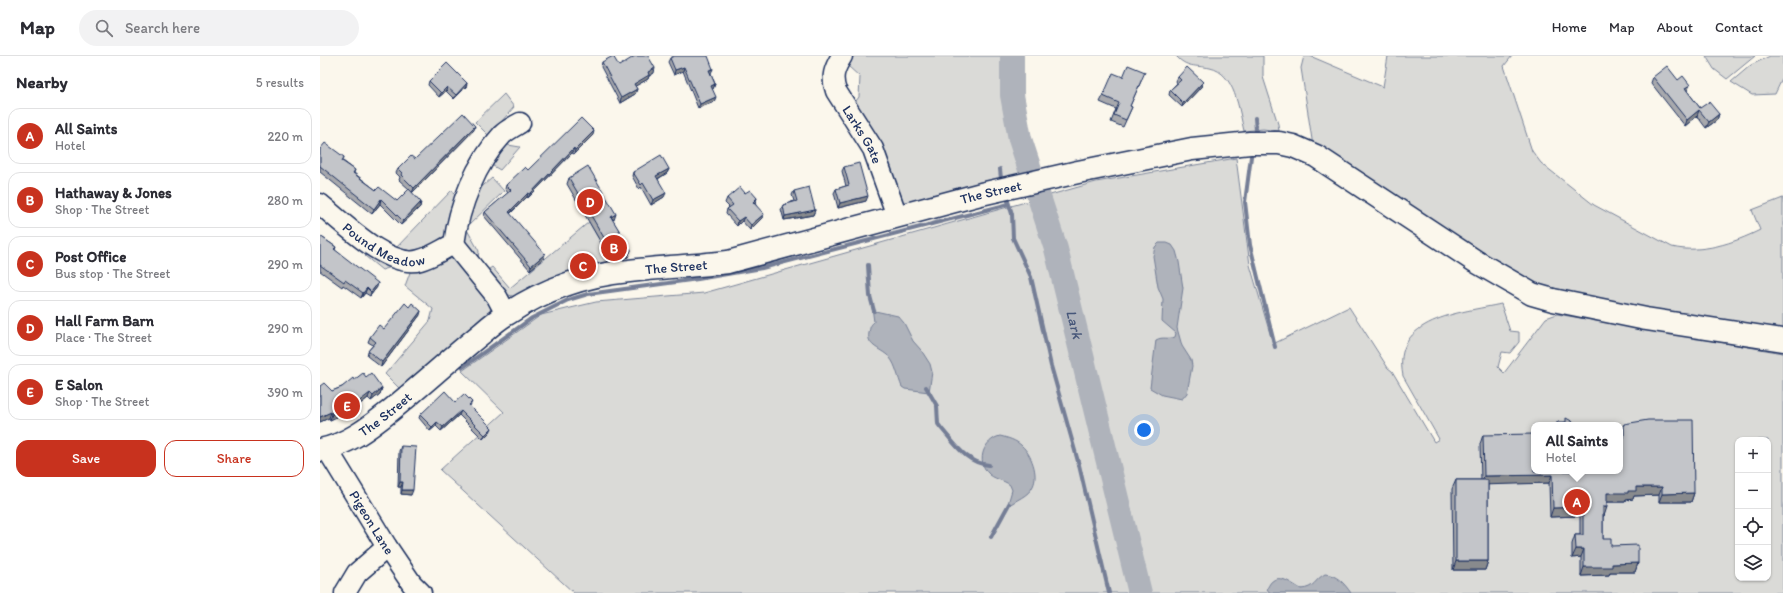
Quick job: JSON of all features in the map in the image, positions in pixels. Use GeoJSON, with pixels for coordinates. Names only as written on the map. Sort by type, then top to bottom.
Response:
{"type":"FeatureCollection","features":[{"type":"Feature","properties":{"kind":"main road","name":"The Street"},"geometry":{"type":"LineString","coordinates":[[324,450],[351,439],[376,422],[506,314],[551,290],[575,282],[627,271],[697,266],[728,262],[897,216],[1035,182],[1192,149],[1257,143],[1279,143],[1293,146],[1316,156],[1475,261],[1532,294],[1553,300],[1646,319],[1783,340]]}},
{"type":"Feature","properties":{"kind":"street","name":"Larks Gate"},"geometry":{"type":"LineString","coordinates":[[842,56],[834,71],[833,82],[836,91],[873,149],[897,216]]}},
{"type":"Feature","properties":{"kind":"street"},"geometry":{"type":"LineString","coordinates":[[506,314],[497,297],[454,244],[456,230],[464,205],[481,165],[489,151],[503,133],[520,123]]}},
{"type":"Feature","properties":{"kind":"street","name":"Pound Meadow"},"geometry":{"type":"LineString","coordinates":[[320,204],[376,249],[392,258],[408,262],[419,261],[454,244]]}},
{"type":"Feature","properties":{"kind":"street","name":"Pigeon Lane"},"geometry":{"type":"LineString","coordinates":[[324,450],[412,584],[421,593]]}},
{"type":"Feature","properties":{"kind":"street"},"geometry":{"type":"LineString","coordinates":[[345,593],[357,573],[387,546]]}},
{"type":"Feature","properties":{"kind":"shaded area"},"geometry":{"type":"Polygon","coordinates":[[[853,56],[1004,56],[1002,82],[1006,118],[1023,178],[902,205],[853,105],[859,97],[860,77],[848,66],[853,56]]]}},
{"type":"Feature","properties":{"kind":"shaded area"},"geometry":{"type":"Polygon","coordinates":[[[1176,56],[1263,56],[1263,77],[1279,131],[1263,129],[1244,131],[1238,103],[1225,77],[1218,71],[1210,68],[1184,63],[1176,56]]]}},
{"type":"Feature","properties":{"kind":"shaded area"},"geometry":{"type":"Polygon","coordinates":[[[1304,56],[1310,56],[1383,87],[1388,56],[1512,56],[1504,66],[1532,151],[1541,163],[1594,205],[1672,247],[1683,249],[1706,248],[1728,243],[1750,235],[1760,230],[1752,210],[1783,198],[1783,332],[1548,292],[1533,286],[1313,146],[1301,68],[1304,56]]]}},
{"type":"Feature","properties":{"kind":"shaded area"},"geometry":{"type":"Polygon","coordinates":[[[1706,56],[1755,56],[1727,79],[1714,69],[1706,56]]]}},
{"type":"Feature","properties":{"kind":"shaded area"},"geometry":{"type":"Polygon","coordinates":[[[1770,56],[1783,56],[1783,77],[1775,94],[1752,95],[1731,82],[1751,65],[1770,56]]]}},
{"type":"Feature","properties":{"kind":"shaded area"},"geometry":{"type":"Polygon","coordinates":[[[504,94],[514,107],[489,136],[475,122],[504,94]]]}},
{"type":"Feature","properties":{"kind":"shaded area"},"geometry":{"type":"Polygon","coordinates":[[[508,145],[520,147],[500,170],[488,163],[503,147],[508,145]]]}},
{"type":"Feature","properties":{"kind":"shaded area"},"geometry":{"type":"Polygon","coordinates":[[[1236,158],[1250,265],[1273,344],[1349,307],[1388,368],[1392,371],[1434,442],[1439,439],[1403,376],[1402,356],[1408,341],[1418,330],[1432,321],[1449,315],[1501,304],[1510,331],[1519,332],[1519,342],[1510,353],[1502,352],[1498,367],[1504,373],[1546,318],[1557,314],[1783,353],[1783,593],[574,593],[440,470],[504,412],[462,371],[541,315],[596,302],[704,293],[1096,182],[1236,158]]]}},
{"type":"Feature","properties":{"kind":"shaded area"},"geometry":{"type":"Polygon","coordinates":[[[492,178],[504,191],[466,228],[479,251],[477,264],[461,243],[460,227],[465,228],[477,191],[492,178]]]}},
{"type":"Feature","properties":{"kind":"shaded area"},"geometry":{"type":"Polygon","coordinates":[[[452,190],[460,202],[444,238],[419,256],[394,250],[452,190]]]}},
{"type":"Feature","properties":{"kind":"shaded area"},"geometry":{"type":"Polygon","coordinates":[[[589,222],[612,262],[516,297],[505,294],[485,272],[492,267],[510,288],[589,222]]]}},
{"type":"Feature","properties":{"kind":"shaded area"},"geometry":{"type":"Polygon","coordinates":[[[1159,243],[1167,243],[1172,245],[1176,251],[1183,288],[1177,328],[1182,346],[1191,360],[1192,366],[1187,393],[1182,399],[1162,395],[1150,388],[1156,340],[1175,337],[1176,333],[1162,321],[1163,299],[1158,287],[1153,256],[1155,247],[1159,243]]]}},
{"type":"Feature","properties":{"kind":"shaded area"},"geometry":{"type":"Polygon","coordinates":[[[373,247],[398,265],[382,270],[365,256],[373,247]]]}},
{"type":"Feature","properties":{"kind":"shaded area"},"geometry":{"type":"Polygon","coordinates":[[[443,256],[455,257],[475,276],[486,291],[489,299],[489,317],[401,390],[385,374],[430,321],[433,309],[405,286],[412,267],[443,256]]]}},
{"type":"Feature","properties":{"kind":"shaded area"},"geometry":{"type":"Polygon","coordinates":[[[872,307],[875,311],[898,316],[904,323],[913,341],[930,364],[932,372],[929,392],[905,389],[902,387],[890,358],[872,345],[869,338],[871,325],[874,322],[872,307]]]}},
{"type":"Feature","properties":{"kind":"shaded area"},"geometry":{"type":"Polygon","coordinates":[[[1000,436],[1009,438],[1020,444],[1031,459],[1035,470],[1035,481],[1031,490],[1007,507],[1012,490],[1010,485],[988,473],[984,468],[982,457],[986,446],[994,438],[1000,436]]]}},
{"type":"Feature","properties":{"kind":"shaded area"},"geometry":{"type":"Polygon","coordinates":[[[1325,574],[1340,580],[1351,593],[1270,593],[1267,589],[1270,583],[1278,579],[1288,581],[1301,589],[1306,588],[1325,574]]]}},
{"type":"Feature","properties":{"kind":"building"},"geometry":{"type":"Polygon","coordinates":[[[613,56],[619,66],[635,56],[648,56],[655,68],[648,72],[649,75],[634,84],[637,89],[621,98],[602,62],[613,56]]]}},
{"type":"Feature","properties":{"kind":"building"},"geometry":{"type":"Polygon","coordinates":[[[674,56],[708,56],[713,69],[709,70],[715,84],[711,86],[716,97],[700,104],[684,67],[675,70],[670,58],[674,56]]]}},
{"type":"Feature","properties":{"kind":"building"},"geometry":{"type":"Polygon","coordinates":[[[447,63],[467,83],[456,95],[447,87],[441,93],[429,81],[447,63]]]}},
{"type":"Feature","properties":{"kind":"building"},"geometry":{"type":"Polygon","coordinates":[[[1128,65],[1145,72],[1130,106],[1132,107],[1126,120],[1114,115],[1119,103],[1103,96],[1113,73],[1123,77],[1128,65]]]}},
{"type":"Feature","properties":{"kind":"building"},"geometry":{"type":"Polygon","coordinates":[[[1667,66],[1678,80],[1683,76],[1690,85],[1685,88],[1700,108],[1709,102],[1719,114],[1709,122],[1699,110],[1687,120],[1653,77],[1667,66]]]}},
{"type":"Feature","properties":{"kind":"building"},"geometry":{"type":"Polygon","coordinates":[[[1187,67],[1203,82],[1183,103],[1170,90],[1181,80],[1178,77],[1187,67]]]}},
{"type":"Feature","properties":{"kind":"building"},"geometry":{"type":"Polygon","coordinates":[[[463,113],[475,126],[414,188],[401,175],[402,173],[398,169],[411,156],[415,159],[463,113]]]}},
{"type":"Feature","properties":{"kind":"building"},"geometry":{"type":"Polygon","coordinates":[[[581,118],[594,131],[575,150],[574,148],[530,194],[528,193],[509,212],[545,254],[531,266],[485,212],[511,190],[506,185],[525,167],[528,170],[581,118]]]}},
{"type":"Feature","properties":{"kind":"building"},"geometry":{"type":"Polygon","coordinates":[[[325,143],[344,157],[342,161],[355,170],[353,173],[376,190],[379,187],[397,201],[409,189],[421,202],[403,221],[381,199],[374,209],[320,166],[320,149],[325,143]]]}},
{"type":"Feature","properties":{"kind":"building"},"geometry":{"type":"Polygon","coordinates":[[[661,155],[669,169],[656,176],[666,193],[653,200],[643,183],[641,185],[633,172],[661,155]]]}},
{"type":"Feature","properties":{"kind":"building"},"geometry":{"type":"Polygon","coordinates":[[[859,163],[868,196],[840,203],[836,189],[849,185],[844,167],[859,163]]]}},
{"type":"Feature","properties":{"kind":"building"},"geometry":{"type":"Polygon","coordinates":[[[588,166],[616,214],[611,217],[631,250],[613,253],[569,178],[588,166]]]}},
{"type":"Feature","properties":{"kind":"building"},"geometry":{"type":"Polygon","coordinates":[[[740,187],[745,193],[750,190],[757,198],[753,202],[764,214],[751,225],[744,217],[738,221],[727,209],[733,205],[727,198],[740,187]]]}},
{"type":"Feature","properties":{"kind":"building"},"geometry":{"type":"Polygon","coordinates":[[[809,187],[815,210],[785,216],[783,205],[797,201],[794,191],[809,187]]]}},
{"type":"Feature","properties":{"kind":"building"},"geometry":{"type":"Polygon","coordinates":[[[320,236],[336,247],[334,249],[378,283],[371,292],[367,288],[363,293],[320,265],[320,236]]]}},
{"type":"Feature","properties":{"kind":"building"},"geometry":{"type":"Polygon","coordinates":[[[405,303],[409,307],[412,303],[421,311],[382,362],[368,351],[376,342],[370,337],[379,325],[384,329],[405,303]]]}},
{"type":"Feature","properties":{"kind":"building"},"geometry":{"type":"Polygon","coordinates":[[[363,373],[366,377],[371,373],[382,388],[373,396],[370,393],[357,403],[332,414],[331,412],[320,417],[320,386],[324,383],[332,391],[342,387],[353,378],[354,380],[363,373]]]}},
{"type":"Feature","properties":{"kind":"building"},"geometry":{"type":"Polygon","coordinates":[[[445,391],[455,402],[464,394],[472,402],[469,405],[492,428],[485,435],[461,411],[443,427],[437,422],[432,427],[420,415],[445,391]]]}},
{"type":"Feature","properties":{"kind":"building"},"geometry":{"type":"Polygon","coordinates":[[[1566,418],[1573,422],[1566,422],[1566,418]]]}},
{"type":"Feature","properties":{"kind":"building"},"geometry":{"type":"Polygon","coordinates":[[[1648,420],[1693,420],[1694,493],[1662,494],[1662,487],[1636,487],[1636,491],[1628,491],[1628,493],[1607,493],[1607,507],[1603,507],[1603,539],[1611,539],[1611,546],[1638,545],[1638,563],[1612,564],[1612,567],[1584,567],[1584,549],[1576,549],[1575,535],[1583,535],[1583,507],[1553,508],[1552,475],[1484,476],[1483,435],[1531,434],[1531,474],[1623,474],[1624,424],[1648,420]]]}},
{"type":"Feature","properties":{"kind":"building"},"geometry":{"type":"Polygon","coordinates":[[[401,446],[416,447],[413,490],[402,490],[403,482],[400,482],[401,446]]]}},
{"type":"Feature","properties":{"kind":"building"},"geometry":{"type":"Polygon","coordinates":[[[1456,480],[1488,480],[1488,561],[1456,561],[1456,480]]]}},
{"type":"Feature","properties":{"kind":"waterway","name":"Lark"},"geometry":{"type":"LineString","coordinates":[[1012,56],[1012,95],[1020,139],[1056,249],[1140,593]]}},
{"type":"Feature","properties":{"kind":"waterway"},"geometry":{"type":"LineString","coordinates":[[1255,118],[1255,137]]}},
{"type":"Feature","properties":{"kind":"waterway"},"geometry":{"type":"LineString","coordinates":[[1252,149],[1245,202],[1250,245],[1275,347]]}},
{"type":"Feature","properties":{"kind":"waterway"},"geometry":{"type":"LineString","coordinates":[[1000,169],[1001,179]]}},
{"type":"Feature","properties":{"kind":"waterway"},"geometry":{"type":"LineString","coordinates":[[1008,201],[1012,214],[1013,238],[1031,277],[1051,366],[1079,465],[1109,593]]}},
{"type":"Feature","properties":{"kind":"waterway"},"geometry":{"type":"LineString","coordinates":[[463,367],[532,318],[568,300],[588,294],[698,279],[762,268],[1009,204]]}},
{"type":"Feature","properties":{"kind":"waterway"},"geometry":{"type":"LineString","coordinates":[[868,265],[870,296],[874,311]]}},
{"type":"Feature","properties":{"kind":"waterway"},"geometry":{"type":"LineString","coordinates":[[926,387],[937,406],[938,424],[941,428],[957,447],[968,457],[981,464],[989,465]]}},
{"type":"Feature","properties":{"kind":"waterway"},"geometry":{"type":"LineString","coordinates":[[991,537],[1009,504]]}},
{"type":"Feature","properties":{"kind":"place","name":"Hall Farm Barn"},"geometry":{"type":"Point","coordinates":[590,202]}},
{"type":"Feature","properties":{"kind":"place","name":"Hathaway & Jones"},"geometry":{"type":"Point","coordinates":[614,248]}},
{"type":"Feature","properties":{"kind":"place","name":"Post Office"},"geometry":{"type":"Point","coordinates":[583,266]}},
{"type":"Feature","properties":{"kind":"place","name":"E Salon"},"geometry":{"type":"Point","coordinates":[347,406]}},
{"type":"Feature","properties":{"kind":"place","name":"All Saints"},"geometry":{"type":"Point","coordinates":[1577,502]}}]}
